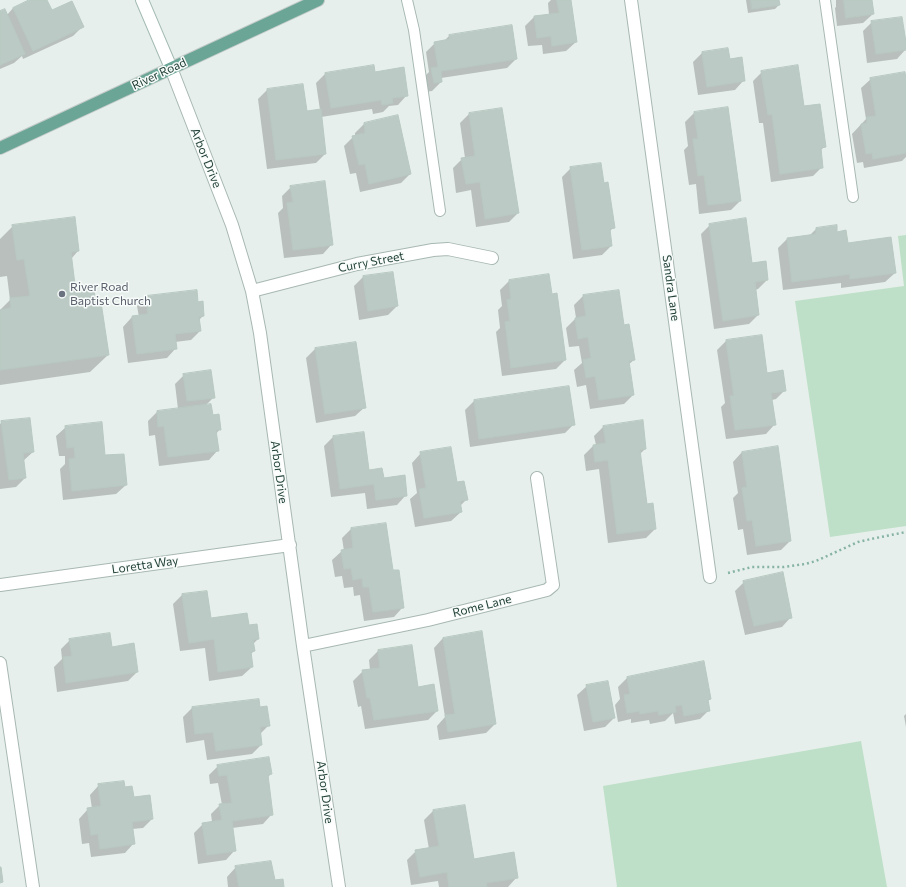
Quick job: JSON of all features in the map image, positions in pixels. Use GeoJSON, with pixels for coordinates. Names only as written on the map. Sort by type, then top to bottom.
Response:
{"type":"FeatureCollection","features":[{"type":"Feature","properties":{"kind":"main road","name":"River Road"},"geometry":{"type":"LineString","coordinates":[[0,148],[318,0]]}},
{"type":"Feature","properties":{"kind":"street","name":"Arbor Drive"},"geometry":{"type":"LineString","coordinates":[[142,0],[171,68],[232,225],[252,291],[260,333],[303,646],[339,887]]}},
{"type":"Feature","properties":{"kind":"street","name":"Sandra Lane"},"geometry":{"type":"LineString","coordinates":[[631,0],[710,577]]}},
{"type":"Feature","properties":{"kind":"street","name":"Curry Street"},"geometry":{"type":"LineString","coordinates":[[252,291],[357,264],[433,250],[448,249],[492,258]]}},
{"type":"Feature","properties":{"kind":"street","name":"Rome Lane"},"geometry":{"type":"LineString","coordinates":[[303,646],[428,620],[547,590],[553,585],[537,478]]}},
{"type":"Feature","properties":{"kind":"street","name":"Loretta Way"},"geometry":{"type":"LineString","coordinates":[[0,585],[290,545]]}},
{"type":"Feature","properties":{"kind":"street"},"geometry":{"type":"LineString","coordinates":[[0,662],[33,887]]}},
{"type":"Feature","properties":{"kind":"lane"},"geometry":{"type":"LineString","coordinates":[[407,0],[414,30],[440,212]]}},
{"type":"Feature","properties":{"kind":"lane"},"geometry":{"type":"LineString","coordinates":[[825,0],[852,197]]}},
{"type":"Feature","properties":{"kind":"path"},"geometry":{"type":"LineString","coordinates":[[710,577],[752,567],[784,568],[804,564],[816,561],[858,542],[906,532]]}},
{"type":"Feature","properties":{"kind":"green space"},"geometry":{"type":"Polygon","coordinates":[[[906,235],[906,526],[830,537],[795,301],[904,286],[898,236],[906,235]]]}},
{"type":"Feature","properties":{"kind":"green space"},"geometry":{"type":"Polygon","coordinates":[[[861,741],[887,887],[617,887],[603,786],[861,741]]]}},
{"type":"Feature","properties":{"kind":"building"},"geometry":{"type":"Polygon","coordinates":[[[29,0],[47,0],[52,10],[72,1],[84,27],[33,51],[13,8],[29,0]]]}},
{"type":"Feature","properties":{"kind":"building"},"geometry":{"type":"Polygon","coordinates":[[[557,0],[571,0],[577,42],[552,46],[551,36],[537,38],[534,16],[559,13],[557,0]]]}},
{"type":"Feature","properties":{"kind":"building"},"geometry":{"type":"Polygon","coordinates":[[[751,0],[779,0],[780,5],[752,9],[751,0]]]}},
{"type":"Feature","properties":{"kind":"building"},"geometry":{"type":"Polygon","coordinates":[[[844,0],[872,0],[874,14],[846,18],[844,0]]]}},
{"type":"Feature","properties":{"kind":"building"},"geometry":{"type":"Polygon","coordinates":[[[5,9],[25,54],[0,65],[0,11],[5,9]]]}},
{"type":"Feature","properties":{"kind":"building"},"geometry":{"type":"Polygon","coordinates":[[[902,17],[906,50],[876,54],[871,21],[902,17]]]}},
{"type":"Feature","properties":{"kind":"building"},"geometry":{"type":"Polygon","coordinates":[[[512,25],[517,59],[441,71],[442,82],[434,83],[431,68],[438,67],[434,42],[450,39],[449,35],[512,25]]]}},
{"type":"Feature","properties":{"kind":"building"},"geometry":{"type":"Polygon","coordinates":[[[728,48],[730,59],[742,57],[745,81],[707,87],[702,52],[728,48]]]}},
{"type":"Feature","properties":{"kind":"building"},"geometry":{"type":"Polygon","coordinates":[[[374,65],[375,72],[404,67],[408,96],[392,98],[393,103],[382,105],[381,100],[331,108],[325,73],[374,65]]]}},
{"type":"Feature","properties":{"kind":"building"},"geometry":{"type":"Polygon","coordinates":[[[798,65],[804,106],[820,104],[826,147],[821,148],[823,168],[780,174],[772,114],[768,115],[761,71],[798,65]]]}},
{"type":"Feature","properties":{"kind":"building"},"geometry":{"type":"Polygon","coordinates":[[[905,72],[906,153],[873,159],[872,153],[866,154],[861,124],[867,123],[867,117],[876,116],[870,78],[905,72]]]}},
{"type":"Feature","properties":{"kind":"building"},"geometry":{"type":"Polygon","coordinates":[[[303,84],[307,111],[321,109],[326,154],[276,160],[267,89],[303,84]]]}},
{"type":"Feature","properties":{"kind":"building"},"geometry":{"type":"Polygon","coordinates":[[[728,107],[741,201],[708,205],[704,175],[698,176],[693,139],[698,139],[694,112],[728,107]]]}},
{"type":"Feature","properties":{"kind":"building"},"geometry":{"type":"Polygon","coordinates":[[[502,108],[519,213],[485,219],[480,182],[466,184],[461,158],[475,156],[469,113],[502,108]]]}},
{"type":"Feature","properties":{"kind":"building"},"geometry":{"type":"Polygon","coordinates":[[[398,115],[411,174],[369,184],[365,164],[359,165],[352,136],[365,133],[364,123],[398,115]]]}},
{"type":"Feature","properties":{"kind":"building"},"geometry":{"type":"Polygon","coordinates":[[[601,163],[604,183],[608,182],[615,228],[610,229],[612,246],[582,250],[570,167],[601,163]]]}},
{"type":"Feature","properties":{"kind":"building"},"geometry":{"type":"Polygon","coordinates":[[[325,181],[333,245],[293,250],[287,203],[293,202],[290,186],[325,181]]]}},
{"type":"Feature","properties":{"kind":"building","name":"River Road Baptist Church"},"geometry":{"type":"Polygon","coordinates":[[[75,217],[79,251],[71,252],[76,293],[94,290],[96,303],[101,302],[109,355],[0,370],[0,310],[11,308],[10,298],[30,296],[24,259],[17,260],[12,225],[75,217]]]}},
{"type":"Feature","properties":{"kind":"building"},"geometry":{"type":"Polygon","coordinates":[[[746,218],[752,263],[766,261],[768,280],[755,282],[759,315],[723,321],[709,224],[746,218]]]}},
{"type":"Feature","properties":{"kind":"building"},"geometry":{"type":"Polygon","coordinates":[[[837,225],[837,232],[846,230],[848,243],[891,237],[896,273],[850,279],[850,274],[792,282],[787,238],[816,234],[816,228],[837,225]]]}},
{"type":"Feature","properties":{"kind":"building"},"geometry":{"type":"Polygon","coordinates":[[[393,272],[398,306],[368,311],[363,276],[393,272]]]}},
{"type":"Feature","properties":{"kind":"building"},"geometry":{"type":"Polygon","coordinates":[[[549,274],[552,294],[557,293],[566,360],[511,368],[505,322],[510,321],[507,300],[511,299],[509,280],[549,274]]]}},
{"type":"Feature","properties":{"kind":"building"},"geometry":{"type":"Polygon","coordinates":[[[197,290],[198,302],[203,301],[204,316],[199,317],[201,331],[175,334],[177,349],[137,354],[132,316],[148,314],[146,296],[197,290]]]}},
{"type":"Feature","properties":{"kind":"building"},"geometry":{"type":"Polygon","coordinates":[[[619,290],[624,325],[629,324],[635,360],[629,361],[634,395],[599,400],[595,376],[586,378],[583,360],[591,358],[588,337],[578,339],[575,318],[586,316],[583,295],[619,290]]]}},
{"type":"Feature","properties":{"kind":"building"},"geometry":{"type":"Polygon","coordinates":[[[762,335],[767,373],[783,370],[786,391],[771,393],[776,425],[735,430],[730,396],[734,396],[726,340],[762,335]]]}},
{"type":"Feature","properties":{"kind":"building"},"geometry":{"type":"Polygon","coordinates":[[[356,342],[366,408],[325,414],[315,348],[356,342]]]}},
{"type":"Feature","properties":{"kind":"building"},"geometry":{"type":"Polygon","coordinates":[[[211,370],[215,398],[187,401],[183,374],[211,370]]]}},
{"type":"Feature","properties":{"kind":"building"},"geometry":{"type":"Polygon","coordinates":[[[569,386],[575,425],[479,439],[474,400],[569,386]]]}},
{"type":"Feature","properties":{"kind":"building"},"geometry":{"type":"Polygon","coordinates":[[[211,404],[213,415],[219,414],[221,430],[216,430],[219,451],[168,457],[164,426],[158,427],[157,411],[211,404]]]}},
{"type":"Feature","properties":{"kind":"building"},"geometry":{"type":"Polygon","coordinates":[[[30,418],[34,452],[23,453],[26,478],[9,480],[1,421],[30,418]]]}},
{"type":"Feature","properties":{"kind":"building"},"geometry":{"type":"Polygon","coordinates":[[[643,420],[646,449],[640,450],[647,504],[653,503],[656,529],[617,534],[608,460],[595,462],[593,445],[606,443],[603,426],[643,420]]]}},
{"type":"Feature","properties":{"kind":"building"},"geometry":{"type":"Polygon","coordinates":[[[102,422],[105,455],[124,454],[127,485],[72,491],[69,459],[75,458],[74,447],[67,448],[65,426],[102,422]]]}},
{"type":"Feature","properties":{"kind":"building"},"geometry":{"type":"Polygon","coordinates":[[[364,432],[369,470],[382,468],[384,478],[405,475],[407,496],[376,500],[374,484],[340,489],[333,436],[364,432]]]}},
{"type":"Feature","properties":{"kind":"building"},"geometry":{"type":"Polygon","coordinates":[[[778,446],[791,541],[756,546],[752,520],[747,521],[742,488],[747,487],[742,452],[778,446]]]}},
{"type":"Feature","properties":{"kind":"building"},"geometry":{"type":"Polygon","coordinates":[[[451,447],[457,482],[464,481],[468,500],[460,501],[462,512],[424,518],[419,489],[426,488],[420,452],[451,447]]]}},
{"type":"Feature","properties":{"kind":"building"},"geometry":{"type":"Polygon","coordinates":[[[386,523],[393,570],[399,570],[404,608],[373,612],[369,587],[363,587],[362,578],[353,580],[351,568],[344,569],[341,550],[353,548],[351,528],[386,523]]]}},
{"type":"Feature","properties":{"kind":"building"},"geometry":{"type":"Polygon","coordinates":[[[783,572],[792,618],[754,626],[743,581],[783,572]]]}},
{"type":"Feature","properties":{"kind":"building"},"geometry":{"type":"Polygon","coordinates":[[[207,591],[211,618],[247,613],[249,625],[257,624],[259,639],[253,640],[255,651],[251,652],[253,667],[218,672],[214,639],[189,643],[182,594],[207,591]]]}},
{"type":"Feature","properties":{"kind":"building"},"geometry":{"type":"Polygon","coordinates":[[[482,631],[496,724],[448,732],[445,715],[455,714],[443,638],[482,631]]]}},
{"type":"Feature","properties":{"kind":"building"},"geometry":{"type":"Polygon","coordinates":[[[110,633],[112,647],[134,643],[138,672],[66,683],[63,657],[72,656],[69,639],[110,633]]]}},
{"type":"Feature","properties":{"kind":"building"},"geometry":{"type":"Polygon","coordinates":[[[412,645],[418,687],[434,684],[438,711],[374,720],[370,698],[367,698],[362,670],[380,668],[378,650],[412,645]]]}},
{"type":"Feature","properties":{"kind":"building"},"geometry":{"type":"Polygon","coordinates":[[[704,661],[711,699],[708,700],[710,711],[684,716],[682,705],[675,706],[676,712],[659,715],[658,711],[640,714],[640,711],[627,713],[624,695],[630,694],[627,677],[704,661]]]}},
{"type":"Feature","properties":{"kind":"building"},"geometry":{"type":"Polygon","coordinates":[[[608,681],[615,718],[593,722],[586,685],[608,681]]]}},
{"type":"Feature","properties":{"kind":"building"},"geometry":{"type":"Polygon","coordinates":[[[259,699],[260,707],[267,706],[270,726],[260,727],[262,745],[216,751],[213,732],[195,734],[192,707],[259,699]]]}},
{"type":"Feature","properties":{"kind":"building"},"geometry":{"type":"Polygon","coordinates":[[[269,757],[272,774],[268,775],[273,815],[232,821],[236,851],[207,855],[202,823],[222,820],[219,804],[232,803],[227,775],[219,776],[217,765],[269,757]]]}},
{"type":"Feature","properties":{"kind":"building"},"geometry":{"type":"Polygon","coordinates":[[[124,781],[125,787],[132,786],[134,797],[150,795],[153,819],[132,822],[135,844],[100,849],[98,834],[91,835],[87,808],[101,806],[98,784],[124,781]]]}},
{"type":"Feature","properties":{"kind":"building"},"geometry":{"type":"Polygon","coordinates":[[[465,805],[474,859],[514,852],[518,878],[486,883],[487,887],[449,887],[447,872],[420,877],[415,850],[439,846],[433,810],[465,805]]]}},
{"type":"Feature","properties":{"kind":"building"},"geometry":{"type":"Polygon","coordinates":[[[271,861],[275,880],[283,879],[284,887],[239,887],[235,866],[271,861]]]}},
{"type":"Feature","properties":{"kind":"building"},"geometry":{"type":"Polygon","coordinates":[[[0,867],[3,882],[0,883],[0,867]]]}},
{"type":"Feature","properties":{"kind":"place","name":"River Road Baptist Church"},"geometry":{"type":"Point","coordinates":[62,294]}}]}
